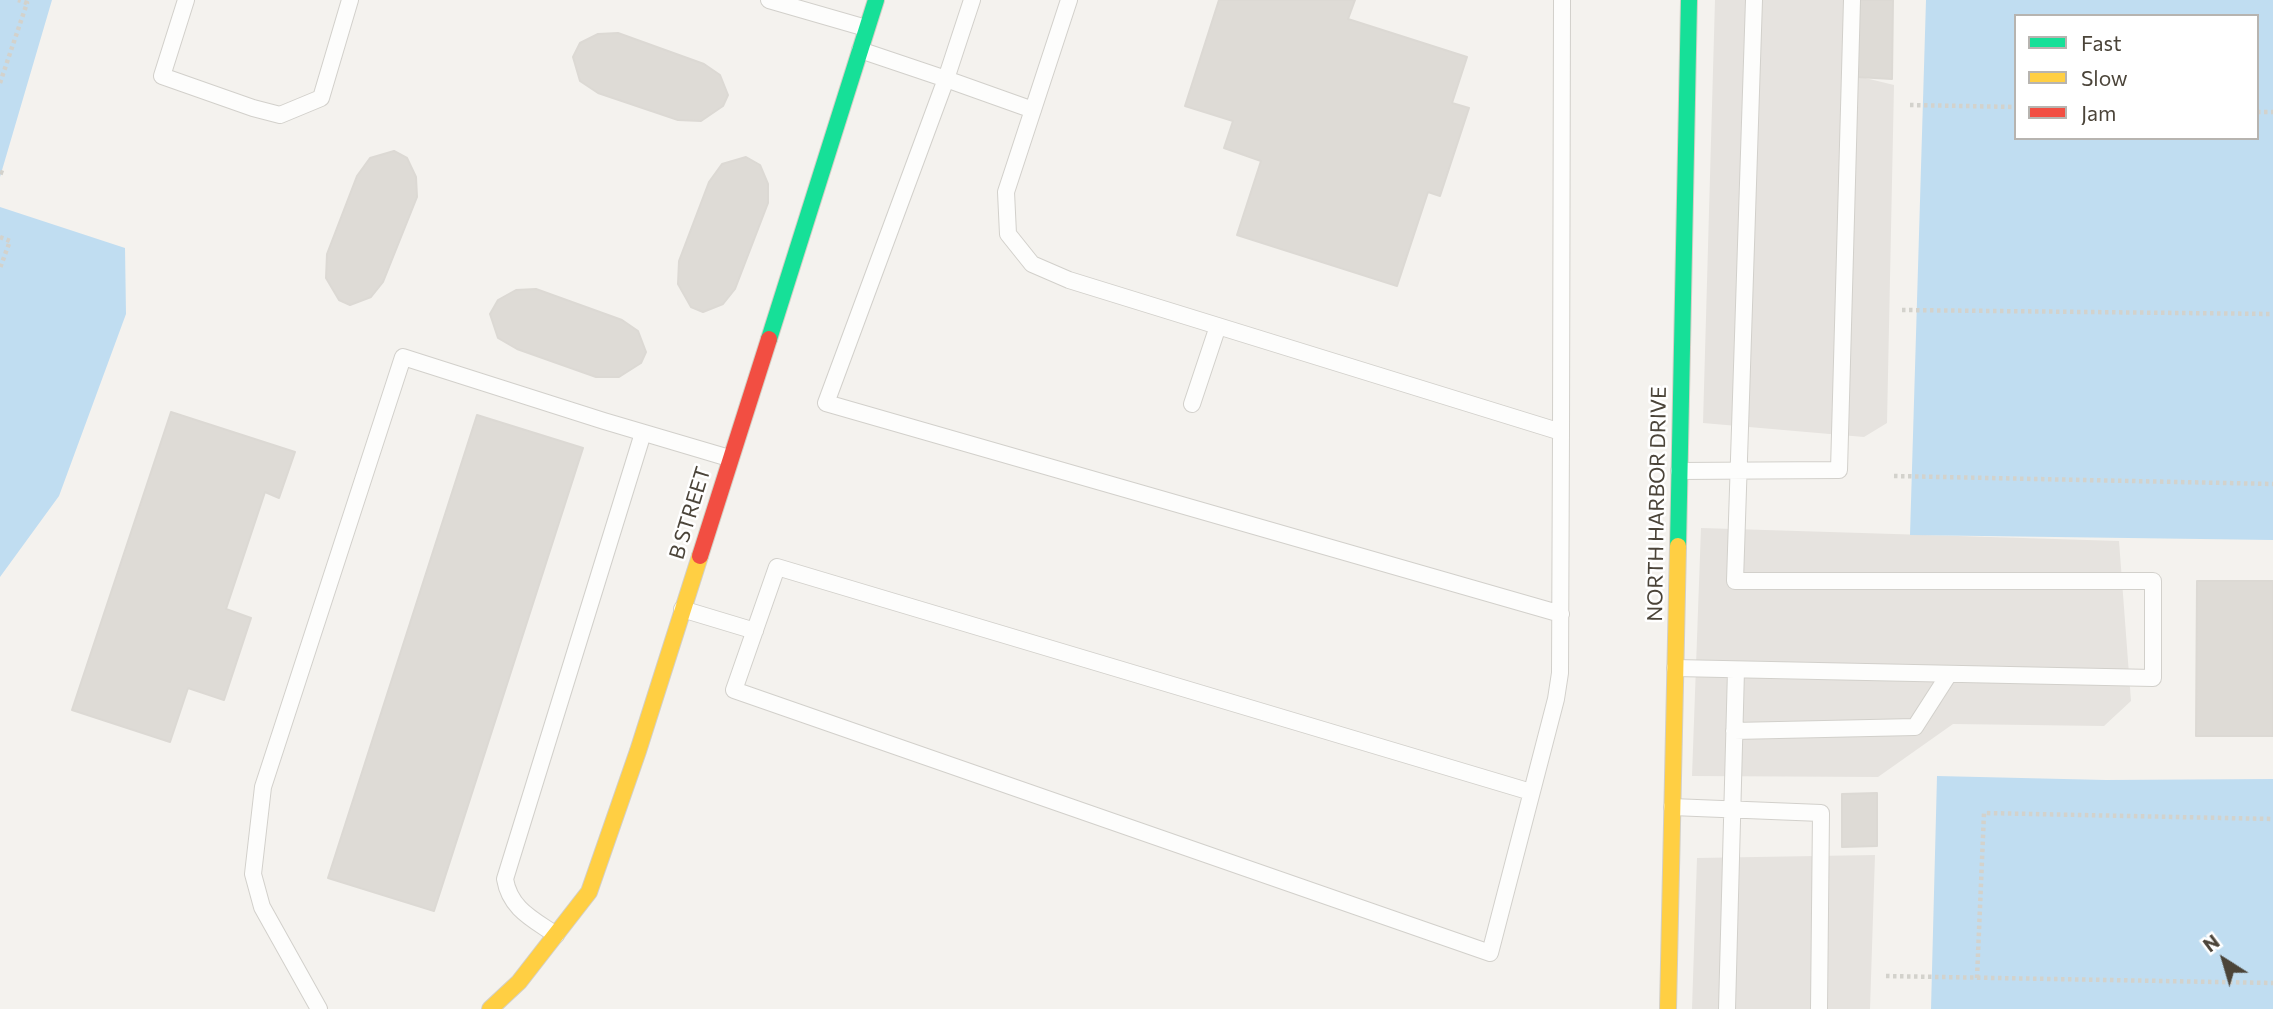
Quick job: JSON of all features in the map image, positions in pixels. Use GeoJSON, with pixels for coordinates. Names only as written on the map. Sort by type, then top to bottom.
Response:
{"type":"FeatureCollection","features":[{"type":"Feature","properties":{"kind":"street","name":"B STREET"},"geometry":{"type":"LineString","coordinates":[[490,1009],[519,982],[589,892],[638,751],[876,0]]}},
{"type":"Feature","properties":{"kind":"street","name":"NORTH HARBOR DRIVE"},"geometry":{"type":"LineString","coordinates":[[1668,1009],[1689,0]]}},
{"type":"Feature","properties":{"kind":"lane"},"geometry":{"type":"LineString","coordinates":[[186,0],[162,76],[280,115],[321,98],[350,0]]}},
{"type":"Feature","properties":{"kind":"lane"},"geometry":{"type":"LineString","coordinates":[[769,0],[866,29]]}},
{"type":"Feature","properties":{"kind":"lane"},"geometry":{"type":"LineString","coordinates":[[972,0],[946,79],[826,403],[1561,614]]}},
{"type":"Feature","properties":{"kind":"lane"},"geometry":{"type":"LineString","coordinates":[[1069,0],[1006,192],[1008,234],[1032,264],[1069,280],[1561,432]]}},
{"type":"Feature","properties":{"kind":"lane"},"geometry":{"type":"LineString","coordinates":[[1531,792],[777,567],[734,690],[1490,953],[1531,792],[1560,673],[1562,0]]}},
{"type":"Feature","properties":{"kind":"lane"},"geometry":{"type":"LineString","coordinates":[[1675,668],[2153,677],[2153,581],[1735,581],[1754,0]]}},
{"type":"Feature","properties":{"kind":"lane"},"geometry":{"type":"LineString","coordinates":[[1679,471],[1839,470],[1852,0]]}},
{"type":"Feature","properties":{"kind":"lane"},"geometry":{"type":"LineString","coordinates":[[860,50],[1033,110]]}},
{"type":"Feature","properties":{"kind":"lane"},"geometry":{"type":"LineString","coordinates":[[1192,404],[1218,326]]}},
{"type":"Feature","properties":{"kind":"lane"},"geometry":{"type":"LineString","coordinates":[[319,1009],[262,907],[253,874],[256,829],[263,787],[403,356],[729,458]]}},
{"type":"Feature","properties":{"kind":"lane"},"geometry":{"type":"LineString","coordinates":[[556,935],[514,904],[508,894],[505,879],[643,433]]}},
{"type":"Feature","properties":{"kind":"lane"},"geometry":{"type":"LineString","coordinates":[[682,609],[755,631]]}},
{"type":"Feature","properties":{"kind":"lane"},"geometry":{"type":"LineString","coordinates":[[1727,1009],[1737,670]]}},
{"type":"Feature","properties":{"kind":"lane"},"geometry":{"type":"LineString","coordinates":[[1734,731],[1915,727],[1949,674]]}},
{"type":"Feature","properties":{"kind":"lane"},"geometry":{"type":"LineString","coordinates":[[1672,807],[1821,813],[1819,1009]]}},
{"type":"Feature","properties":{"kind":"path"},"geometry":{"type":"LineString","coordinates":[[0,83],[27,3],[18,0]]}},
{"type":"Feature","properties":{"kind":"path"},"geometry":{"type":"LineString","coordinates":[[1910,105],[2014,107]]}},
{"type":"Feature","properties":{"kind":"path"},"geometry":{"type":"LineString","coordinates":[[0,172],[6,174]]}},
{"type":"Feature","properties":{"kind":"path"},"geometry":{"type":"LineString","coordinates":[[0,237],[10,241],[0,268]]}},
{"type":"Feature","properties":{"kind":"path"},"geometry":{"type":"LineString","coordinates":[[1902,310],[2273,314]]}},
{"type":"Feature","properties":{"kind":"path"},"geometry":{"type":"LineString","coordinates":[[1894,476],[2273,484]]}},
{"type":"Feature","properties":{"kind":"path"},"geometry":{"type":"LineString","coordinates":[[1977,978],[1984,813],[2273,819]]}},
{"type":"Feature","properties":{"kind":"path"},"geometry":{"type":"LineString","coordinates":[[1886,976],[2273,983]]}},
{"type":"Feature","properties":{"kind":"shaded area"},"geometry":{"type":"Polygon","coordinates":[[[1715,0],[1859,0],[1857,76],[1894,85],[1887,423],[1864,437],[1703,423],[1715,0]]]}},
{"type":"Feature","properties":{"kind":"shaded area"},"geometry":{"type":"Polygon","coordinates":[[[1701,528],[2119,541],[2131,701],[2104,726],[1953,724],[1878,777],[1692,776],[1701,528]]]}},
{"type":"Feature","properties":{"kind":"shaded area"},"geometry":{"type":"Polygon","coordinates":[[[1875,855],[1870,1009],[1692,1009],[1697,858],[1875,855]]]}},
{"type":"Feature","properties":{"kind":"water"},"geometry":{"type":"Polygon","coordinates":[[[0,0],[52,0],[0,177],[0,0]]]}},
{"type":"Feature","properties":{"kind":"water"},"geometry":{"type":"Polygon","coordinates":[[[1926,0],[2273,0],[2273,540],[1910,535],[1926,0]]]}},
{"type":"Feature","properties":{"kind":"water"},"geometry":{"type":"Polygon","coordinates":[[[0,207],[125,248],[126,314],[59,496],[0,577],[0,207]]]}},
{"type":"Feature","properties":{"kind":"water"},"geometry":{"type":"Polygon","coordinates":[[[1937,776],[2106,780],[2273,779],[2273,1009],[1931,1009],[1937,776]]]}},
{"type":"Feature","properties":{"kind":"building"},"geometry":{"type":"Polygon","coordinates":[[[1219,0],[1355,0],[1348,19],[1467,57],[1452,103],[1469,108],[1440,196],[1428,192],[1397,286],[1237,235],[1261,161],[1224,148],[1233,121],[1185,106],[1219,0]]]}},
{"type":"Feature","properties":{"kind":"building"},"geometry":{"type":"Polygon","coordinates":[[[1859,0],[1893,0],[1892,79],[1857,77],[1859,0]]]}},
{"type":"Feature","properties":{"kind":"building"},"geometry":{"type":"Polygon","coordinates":[[[618,33],[704,64],[720,75],[728,95],[723,106],[701,121],[678,120],[598,93],[580,81],[573,57],[580,43],[598,34],[618,33]]]}},
{"type":"Feature","properties":{"kind":"building"},"geometry":{"type":"Polygon","coordinates":[[[394,151],[407,158],[416,177],[417,197],[383,282],[371,297],[350,305],[339,300],[326,278],[327,254],[357,176],[370,158],[394,151]]]}},
{"type":"Feature","properties":{"kind":"building"},"geometry":{"type":"Polygon","coordinates":[[[746,157],[760,165],[768,184],[768,203],[735,289],[723,304],[703,312],[691,307],[678,284],[679,261],[709,182],[722,164],[746,157]]]}},
{"type":"Feature","properties":{"kind":"building"},"geometry":{"type":"Polygon","coordinates":[[[536,289],[622,320],[638,331],[646,352],[641,363],[619,377],[596,377],[517,349],[498,338],[490,314],[498,300],[516,290],[536,289]]]}},
{"type":"Feature","properties":{"kind":"building"},"geometry":{"type":"Polygon","coordinates":[[[171,412],[295,452],[279,498],[265,492],[226,609],[251,618],[224,700],[188,688],[170,742],[72,710],[171,412]]]}},
{"type":"Feature","properties":{"kind":"building"},"geometry":{"type":"Polygon","coordinates":[[[477,415],[583,448],[434,911],[328,878],[477,415]]]}},
{"type":"Feature","properties":{"kind":"building"},"geometry":{"type":"Polygon","coordinates":[[[2197,581],[2273,581],[2273,736],[2196,736],[2197,581]]]}},
{"type":"Feature","properties":{"kind":"building"},"geometry":{"type":"Polygon","coordinates":[[[1877,793],[1877,846],[1842,847],[1842,794],[1877,793]]]}},
{"type":"Feature","properties":{"kind":"traffic: fast"},"geometry":{"type":"LineString","coordinates":[[769,339],[876,0]]}},
{"type":"Feature","properties":{"kind":"traffic: fast"},"geometry":{"type":"LineString","coordinates":[[1678,546],[1689,0]]}},
{"type":"Feature","properties":{"kind":"traffic: slow"},"geometry":{"type":"LineString","coordinates":[[1668,1009],[1678,546]]}},
{"type":"Feature","properties":{"kind":"traffic: slow"},"geometry":{"type":"LineString","coordinates":[[490,1009],[519,982],[589,892],[638,751],[700,556]]}},
{"type":"Feature","properties":{"kind":"traffic: jam"},"geometry":{"type":"LineString","coordinates":[[700,556],[769,339]]}}]}
